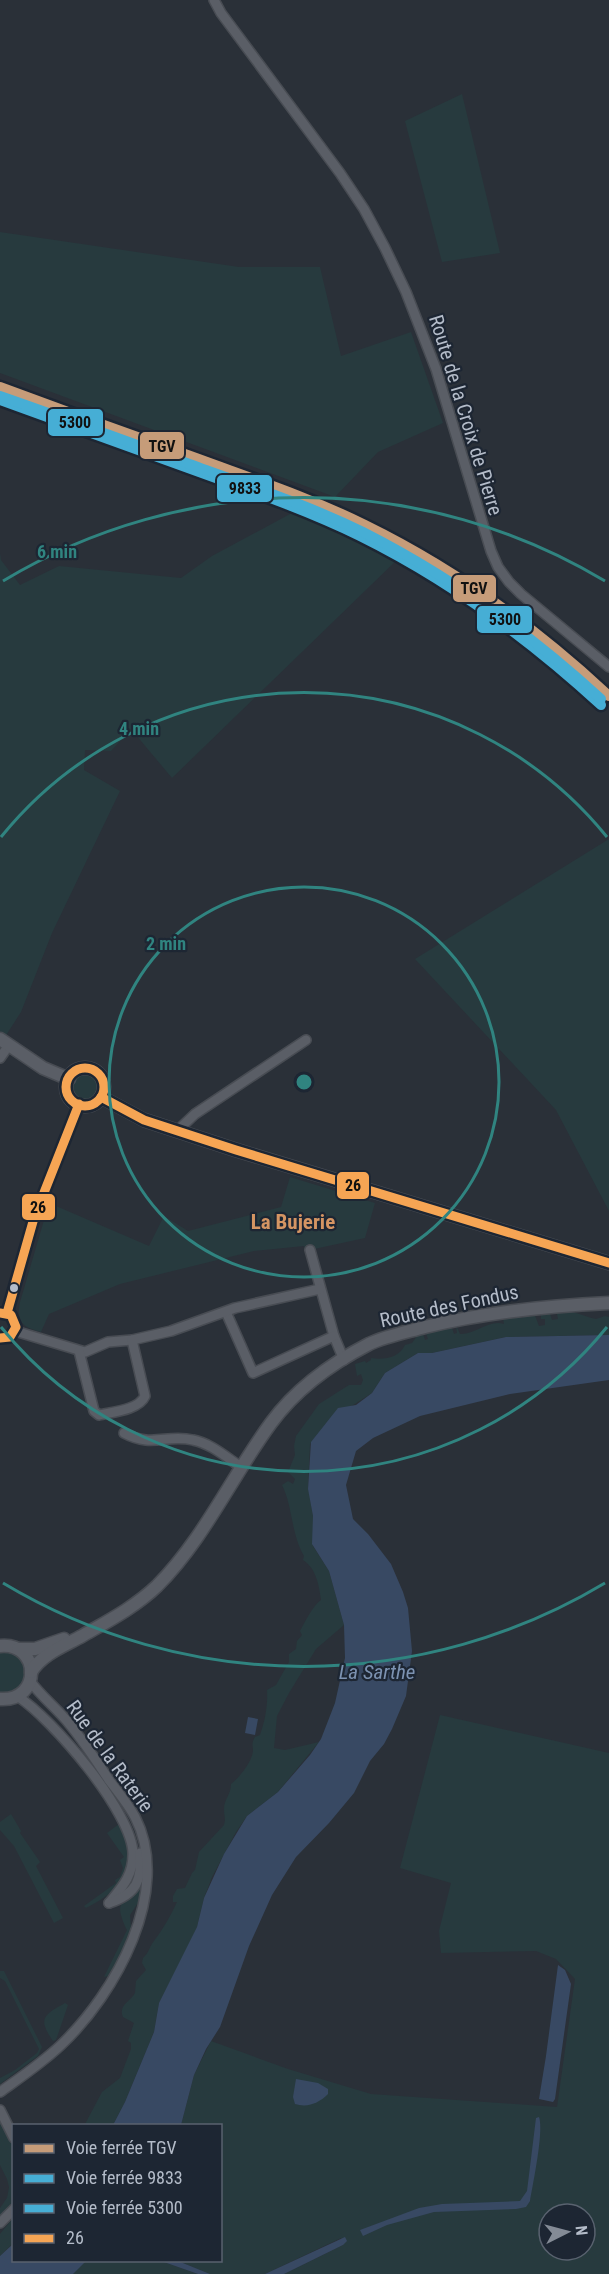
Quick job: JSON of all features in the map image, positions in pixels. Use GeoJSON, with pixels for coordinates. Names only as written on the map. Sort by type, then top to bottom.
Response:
{"type":"FeatureCollection","features":[{"type":"Feature","properties":{"kind":"street","name":"Route de la Croix de Pierre"},"geometry":{"type":"LineString","coordinates":[[214,0],[340,173],[364,209],[385,248],[423,331],[484,535],[498,567],[521,594],[609,667]]}},
{"type":"Feature","properties":{"kind":"street"},"geometry":{"type":"LineString","coordinates":[[177,1131],[195,1114],[306,1040]]}},
{"type":"Feature","properties":{"kind":"street"},"geometry":{"type":"LineString","coordinates":[[0,1058],[4,1042],[43,1068],[69,1079]]}},
{"type":"Feature","properties":{"kind":"street"},"geometry":{"type":"LineString","coordinates":[[88,1068],[94,1070],[102,1079],[104,1092],[101,1097],[91,1105],[73,1101],[67,1091],[69,1079],[78,1070],[88,1068]]}},
{"type":"Feature","properties":{"kind":"street"},"geometry":{"type":"LineString","coordinates":[[101,1097],[144,1120],[177,1131],[344,1185],[609,1263]]}},
{"type":"Feature","properties":{"kind":"street"},"geometry":{"type":"LineString","coordinates":[[0,1338],[10,1337],[15,1331],[14,1318],[3,1313],[34,1218],[79,1104]]}},
{"type":"Feature","properties":{"kind":"street"},"geometry":{"type":"LineString","coordinates":[[310,1250],[334,1336],[344,1360]]}},
{"type":"Feature","properties":{"kind":"street"},"geometry":{"type":"LineString","coordinates":[[15,1331],[85,1352],[108,1342],[132,1340],[171,1331],[260,1302],[320,1289]]}},
{"type":"Feature","properties":{"kind":"street","name":"Route des Fondus"},"geometry":{"type":"LineString","coordinates":[[17,1696],[25,1690],[40,1659],[96,1628],[146,1596],[174,1569],[272,1421],[318,1376],[370,1344],[436,1324],[511,1310],[609,1303]]}},
{"type":"Feature","properties":{"kind":"street"},"geometry":{"type":"LineString","coordinates":[[226,1312],[253,1373],[334,1336]]}},
{"type":"Feature","properties":{"kind":"street"},"geometry":{"type":"LineString","coordinates":[[79,1351],[94,1411],[99,1415],[134,1406],[145,1396],[132,1340]]}},
{"type":"Feature","properties":{"kind":"street"},"geometry":{"type":"LineString","coordinates":[[124,1433],[138,1440],[193,1440],[207,1445],[241,1467]]}},
{"type":"Feature","properties":{"kind":"street","name":"Route des Fondus"},"geometry":{"type":"LineString","coordinates":[[6,1646],[35,1649],[96,1628]]}},
{"type":"Feature","properties":{"kind":"street"},"geometry":{"type":"LineString","coordinates":[[6,1646],[27,1658],[31,1676]]}},
{"type":"Feature","properties":{"kind":"street","name":"Rue de la Raterie"},"geometry":{"type":"LineString","coordinates":[[0,2092],[48,2056],[96,2005],[120,1965],[131,1941],[144,1901],[148,1877],[145,1847],[134,1815],[68,1722],[39,1693],[31,1676]]}},
{"type":"Feature","properties":{"kind":"street"},"geometry":{"type":"LineString","coordinates":[[0,1699],[17,1696]]}},
{"type":"Feature","properties":{"kind":"street","name":"Rue de la Raterie"},"geometry":{"type":"LineString","coordinates":[[17,1696],[40,1713],[65,1738],[98,1783],[127,1830],[133,1850],[132,1867],[124,1886],[109,1903],[130,1893],[140,1874],[140,1848],[128,1812]]}},
{"type":"Feature","properties":{"kind":"street"},"geometry":{"type":"LineString","coordinates":[[0,2110],[12,2134]]}},
{"type":"Feature","properties":{"kind":"street"},"geometry":{"type":"LineString","coordinates":[[0,2223],[12,2211]]}},
{"type":"Feature","properties":{"kind":"green space"},"geometry":{"type":"Polygon","coordinates":[[[462,94],[500,253],[442,262],[405,121],[462,94]]]}},
{"type":"Feature","properties":{"kind":"green space"},"geometry":{"type":"Polygon","coordinates":[[[0,232],[239,267],[320,267],[341,356],[411,332],[443,423],[378,452],[335,497],[0,373],[0,232]]]}},
{"type":"Feature","properties":{"kind":"green space"},"geometry":{"type":"Polygon","coordinates":[[[303,507],[403,554],[172,778],[131,729],[111,751],[85,750],[84,770],[120,791],[52,933],[21,1012],[3,1040],[0,1038],[0,553],[1,560],[20,585],[59,566],[181,578],[212,556],[303,507]]]}},
{"type":"Feature","properties":{"kind":"green space"},"geometry":{"type":"Polygon","coordinates":[[[609,839],[609,1211],[556,1110],[415,959],[609,839]]]}},
{"type":"Feature","properties":{"kind":"green space"},"geometry":{"type":"Polygon","coordinates":[[[86,1073],[96,1077],[100,1087],[96,1097],[86,1101],[76,1097],[72,1087],[76,1077],[86,1073]]]}},
{"type":"Feature","properties":{"kind":"green space"},"geometry":{"type":"Polygon","coordinates":[[[290,1177],[375,1203],[365,1238],[305,1251],[304,1246],[254,1251],[120,1284],[49,1314],[41,1332],[22,1323],[19,1315],[20,1302],[49,1203],[149,1246],[164,1216],[188,1231],[281,1207],[290,1177]]]}},
{"type":"Feature","properties":{"kind":"green space"},"geometry":{"type":"Polygon","coordinates":[[[549,1311],[552,1320],[558,1319],[557,1314],[562,1312],[576,1313],[596,1319],[609,1317],[609,1335],[506,1337],[432,1353],[418,1353],[385,1373],[372,1393],[328,1421],[310,1444],[308,1487],[313,1516],[313,1546],[329,1571],[344,1625],[316,1649],[289,1693],[277,1716],[274,1748],[285,1750],[319,1742],[278,1792],[247,1816],[236,1832],[212,1877],[197,1927],[187,1950],[159,2003],[154,2032],[114,2124],[85,2124],[102,2092],[120,2078],[131,2049],[131,2043],[128,2041],[134,2023],[123,2017],[122,2009],[135,1993],[136,1981],[146,1970],[142,1963],[143,1958],[175,1907],[177,1902],[173,1902],[173,1896],[177,1889],[185,1888],[195,1870],[199,1852],[224,1825],[224,1806],[231,1784],[248,1765],[254,1739],[260,1735],[262,1730],[267,1707],[267,1690],[276,1685],[289,1662],[289,1654],[296,1649],[297,1641],[302,1635],[300,1631],[312,1610],[321,1600],[314,1572],[303,1560],[304,1556],[282,1485],[288,1481],[293,1484],[295,1479],[288,1472],[295,1455],[296,1436],[319,1404],[349,1385],[361,1385],[363,1380],[361,1374],[357,1376],[355,1364],[365,1361],[366,1363],[371,1358],[381,1359],[395,1355],[405,1345],[412,1343],[419,1333],[423,1334],[425,1340],[428,1339],[426,1333],[432,1330],[452,1328],[454,1334],[457,1333],[456,1325],[460,1334],[466,1334],[487,1325],[504,1324],[503,1318],[517,1316],[522,1318],[534,1313],[539,1326],[545,1325],[545,1319],[541,1319],[541,1314],[549,1311]]]}},
{"type":"Feature","properties":{"kind":"green space"},"geometry":{"type":"Polygon","coordinates":[[[0,1651],[16,1655],[24,1664],[24,1677],[17,1691],[0,1694],[0,1651]]]}},
{"type":"Feature","properties":{"kind":"green space"},"geometry":{"type":"Polygon","coordinates":[[[440,1715],[609,1753],[609,2274],[284,2274],[343,2245],[341,2238],[265,2274],[210,2274],[180,2262],[222,2262],[222,2124],[181,2124],[194,2075],[211,2041],[288,2069],[371,2094],[557,2107],[575,1979],[556,1959],[536,1951],[441,1953],[439,1931],[451,1883],[400,1868],[440,1715]]]}},
{"type":"Feature","properties":{"kind":"green space"},"geometry":{"type":"Polygon","coordinates":[[[11,1814],[20,1833],[40,1862],[36,1866],[63,1918],[54,1923],[14,1846],[0,1830],[0,1822],[11,1814]]]}},
{"type":"Feature","properties":{"kind":"green space"},"geometry":{"type":"Polygon","coordinates":[[[119,1824],[129,1853],[129,1865],[125,1875],[111,1893],[86,1908],[84,1906],[116,1883],[115,1880],[120,1877],[123,1868],[120,1860],[124,1857],[107,1833],[119,1824]]]}},
{"type":"Feature","properties":{"kind":"green space"},"geometry":{"type":"Polygon","coordinates":[[[143,1882],[142,1897],[130,1915],[131,1929],[119,1958],[108,1976],[104,1977],[127,1930],[120,1911],[121,1905],[138,1890],[143,1882]]]}},
{"type":"Feature","properties":{"kind":"green space"},"geometry":{"type":"Polygon","coordinates":[[[0,1971],[4,1971],[42,2047],[38,2056],[0,2084],[0,2078],[15,2070],[39,2049],[5,1981],[0,1978],[0,1971]]]}},
{"type":"Feature","properties":{"kind":"green space"},"geometry":{"type":"Polygon","coordinates":[[[65,2003],[68,2005],[56,2040],[53,2041],[45,2027],[45,2018],[65,2003]]]}},
{"type":"Feature","properties":{"kind":"green space"},"geometry":{"type":"Polygon","coordinates":[[[0,2110],[12,2134],[12,2210],[0,2223],[0,2208],[7,2198],[9,2187],[0,2165],[0,2110]]]}},
{"type":"Feature","properties":{"kind":"green space"},"geometry":{"type":"Polygon","coordinates":[[[12,2219],[12,2244],[0,2256],[0,2234],[12,2219]]]}},
{"type":"Feature","properties":{"kind":"green space"},"geometry":{"type":"Polygon","coordinates":[[[84,2262],[164,2262],[198,2274],[73,2274],[84,2262]]]}},
{"type":"Feature","properties":{"kind":"water","name":"La Sarthe"},"geometry":{"type":"Polygon","coordinates":[[[609,1335],[609,1380],[510,1394],[420,1416],[373,1438],[356,1451],[346,1485],[353,1519],[391,1564],[408,1608],[412,1651],[406,1696],[384,1744],[370,1761],[354,1793],[296,1857],[272,1895],[249,1946],[220,2027],[206,2049],[194,2075],[181,2124],[114,2124],[154,2032],[159,2003],[197,1927],[204,1898],[224,1854],[247,1816],[278,1792],[310,1755],[321,1739],[335,1703],[345,1658],[344,1625],[329,1571],[312,1544],[313,1516],[308,1489],[311,1442],[338,1408],[356,1405],[372,1393],[385,1373],[418,1353],[432,1353],[506,1337],[609,1335]]]}},
{"type":"Feature","properties":{"kind":"water"},"geometry":{"type":"Polygon","coordinates":[[[248,1717],[258,1719],[255,1735],[245,1733],[248,1717]]]}},
{"type":"Feature","properties":{"kind":"water"},"geometry":{"type":"Polygon","coordinates":[[[558,1965],[565,1970],[571,1984],[553,2102],[539,2099],[558,1965]]]}},
{"type":"Feature","properties":{"kind":"water"},"geometry":{"type":"Polygon","coordinates":[[[296,2079],[318,2083],[328,2089],[328,2094],[313,2104],[295,2104],[293,2097],[296,2079]]]}},
{"type":"Feature","properties":{"kind":"water"},"geometry":{"type":"Polygon","coordinates":[[[539,2117],[538,2158],[530,2201],[526,2207],[434,2212],[387,2225],[363,2236],[360,2230],[419,2208],[442,2204],[520,2201],[527,2191],[536,2118],[539,2117]]]}},
{"type":"Feature","properties":{"kind":"water"},"geometry":{"type":"Polygon","coordinates":[[[345,2237],[347,2241],[343,2245],[284,2274],[265,2274],[345,2237]]]}},
{"type":"Feature","properties":{"kind":"water"},"geometry":{"type":"Polygon","coordinates":[[[12,2245],[12,2262],[85,2262],[73,2274],[0,2274],[0,2256],[12,2245]]]}},
{"type":"Feature","properties":{"kind":"water"},"geometry":{"type":"Polygon","coordinates":[[[164,2262],[180,2262],[210,2274],[198,2274],[164,2262]]]}},
{"type":"Feature","properties":{"kind":"rail line","name":"TGV"},"geometry":{"type":"LineString","coordinates":[[0,387],[282,489],[365,525],[431,561],[493,602],[553,647],[609,696]]}},
{"type":"Feature","properties":{"kind":"rail line","name":"5300"},"geometry":{"type":"LineString","coordinates":[[0,396],[285,499],[363,532],[427,567],[488,607],[546,651],[601,699]]}},
{"type":"Feature","properties":{"kind":"rail line","name":"9833"},"geometry":{"type":"LineString","coordinates":[[0,400],[269,498],[360,536],[425,572],[486,612],[545,657],[601,705]]}},
{"type":"Feature","properties":{"kind":"transit line","name":"26"},"geometry":{"type":"LineString","coordinates":[[85,1068],[98,1074],[104,1087],[98,1100],[85,1106],[72,1100],[66,1087],[72,1074],[85,1068]]}},
{"type":"Feature","properties":{"kind":"transit line","name":"26"},"geometry":{"type":"LineString","coordinates":[[101,1097],[144,1120],[609,1263]]}},
{"type":"Feature","properties":{"kind":"transit line","name":"26"},"geometry":{"type":"LineString","coordinates":[[7,1313],[34,1218],[79,1104]]}},
{"type":"Feature","properties":{"kind":"transit line","name":"26"},"geometry":{"type":"LineString","coordinates":[[0,1313],[11,1315],[16,1327],[10,1337],[0,1338]]}},
{"type":"Feature","properties":{"kind":"district","name":"La Bujerie"},"geometry":{"type":"Point","coordinates":[293,1222]}}]}
